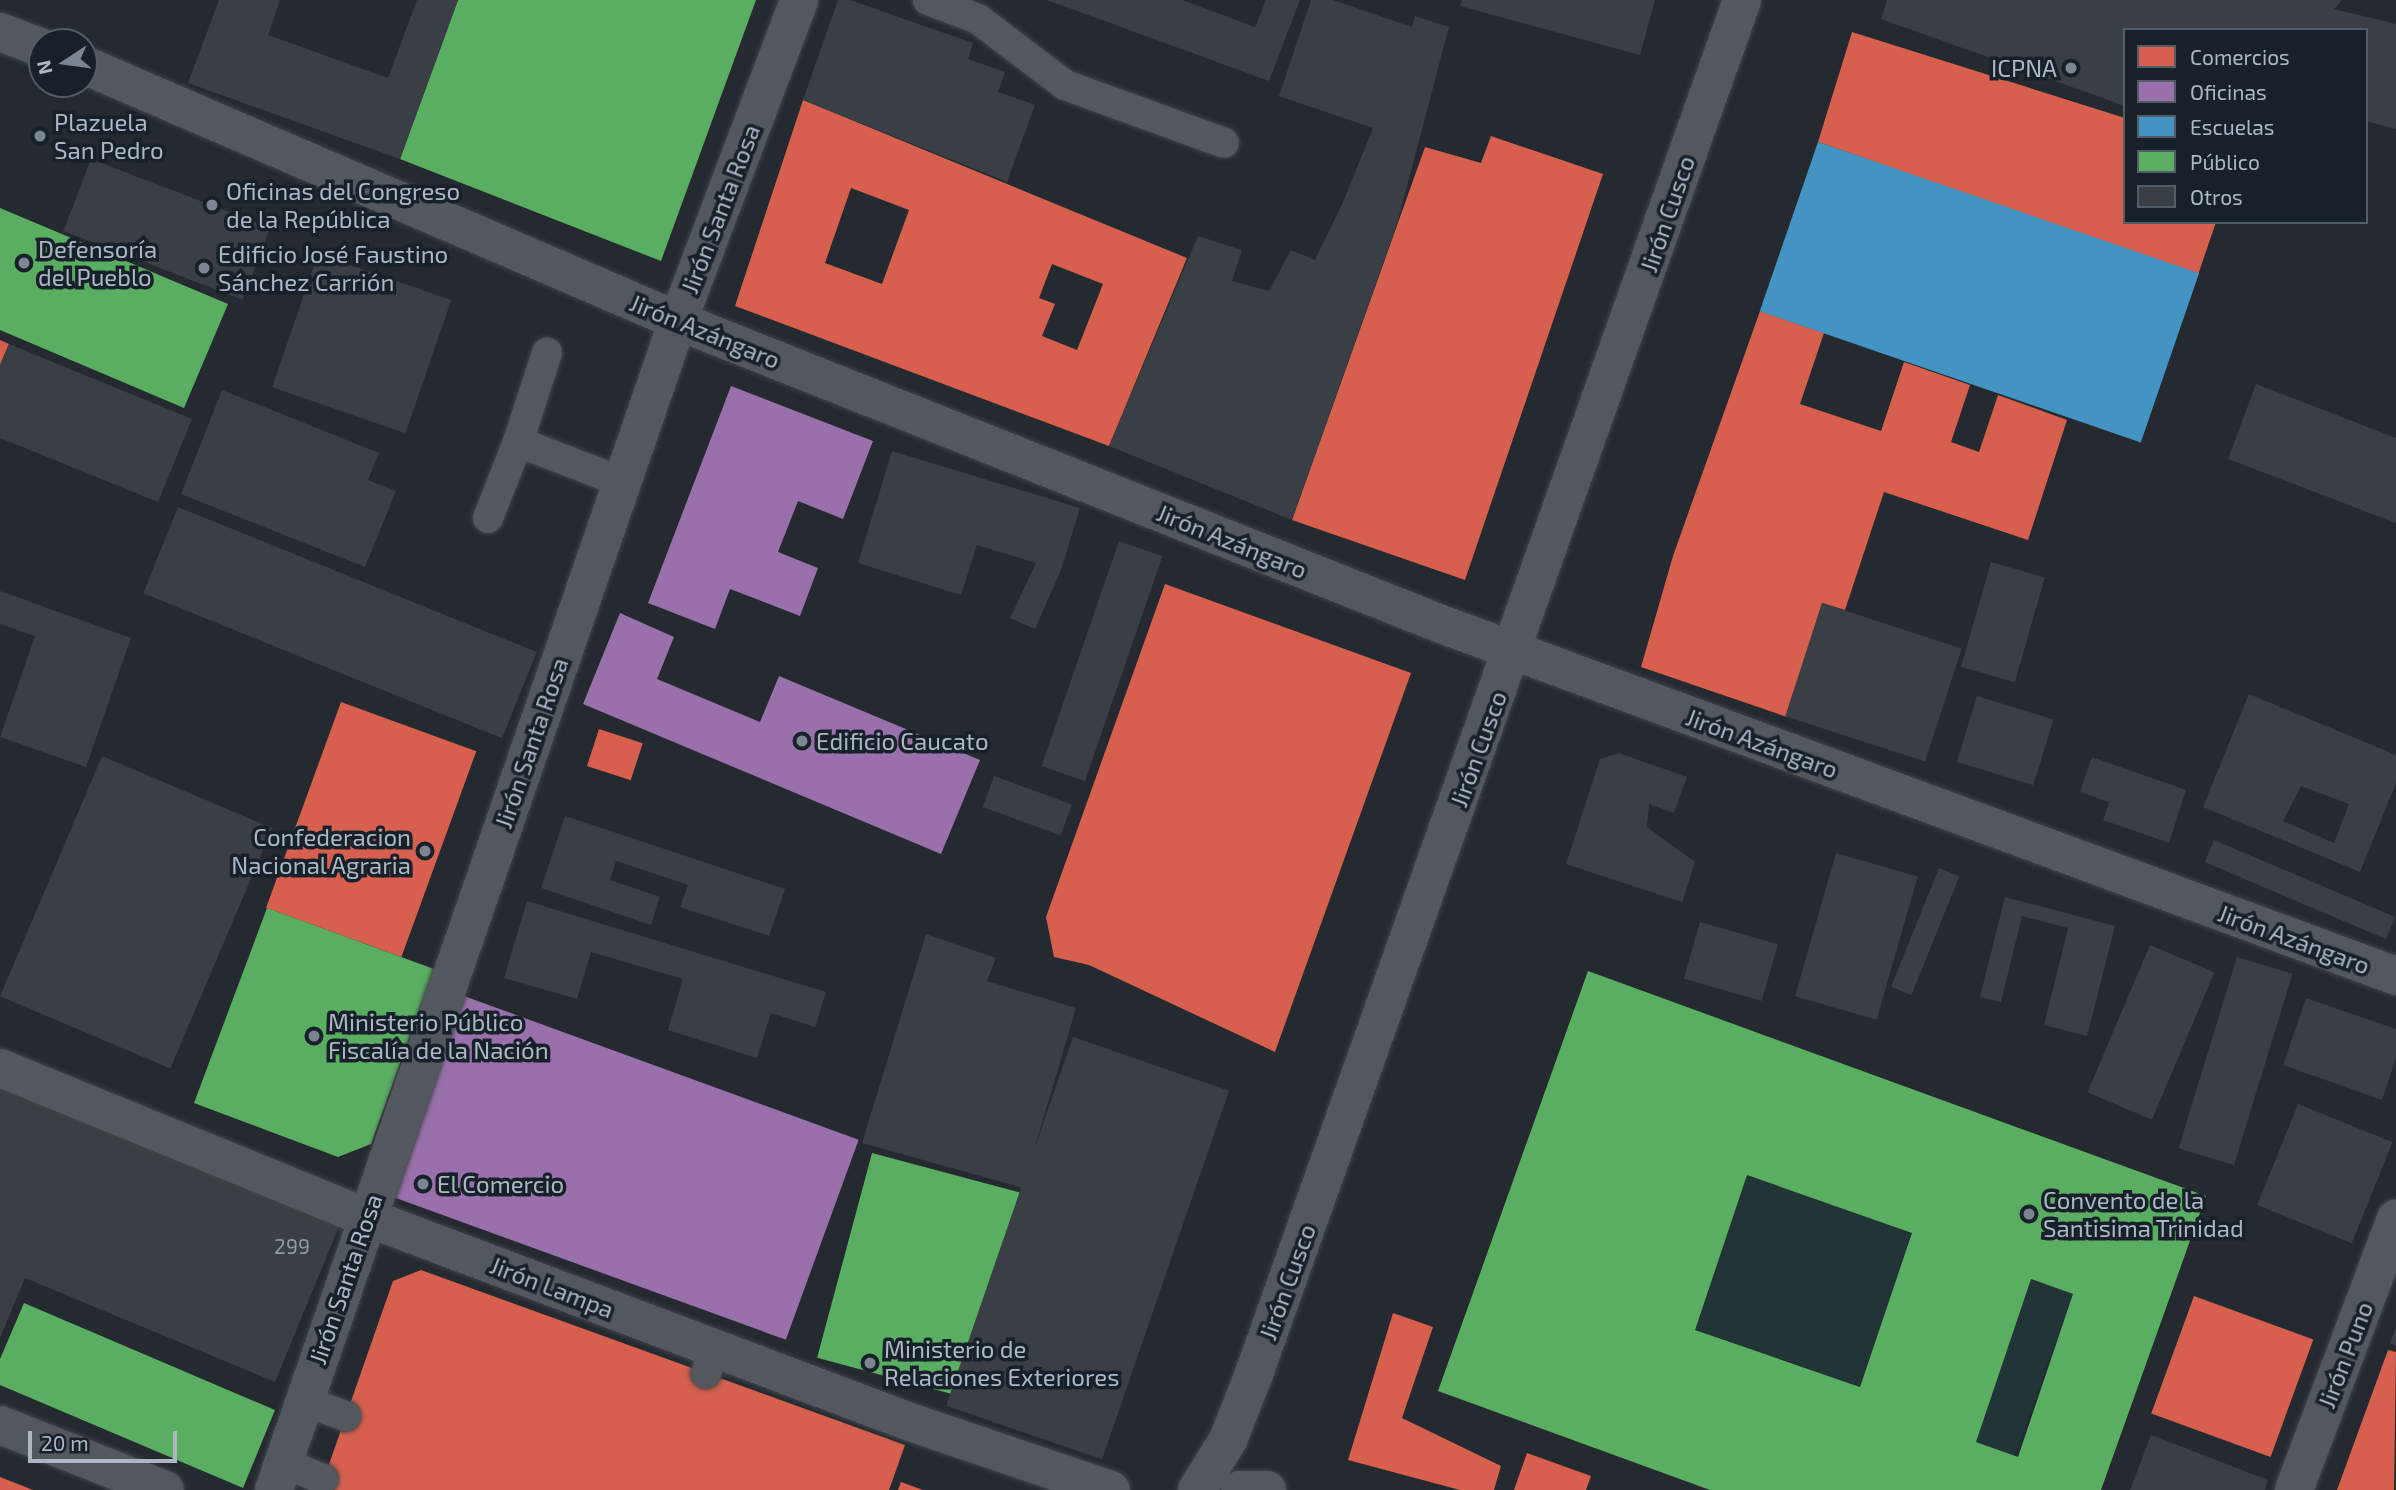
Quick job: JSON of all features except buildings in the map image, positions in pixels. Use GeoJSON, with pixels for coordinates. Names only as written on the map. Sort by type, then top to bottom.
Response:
{"type":"FeatureCollection","features":[{"type":"Feature","properties":{"kind":"street","name":"Jirón Santa Rosa"},"geometry":{"type":"LineString","coordinates":[[278,1477],[678,321],[799,0]]}},
{"type":"Feature","properties":{"kind":"street","name":"Jirón Cusco"},"geometry":{"type":"LineString","coordinates":[[1197,1490],[1228,1440],[1255,1371],[1514,651],[1742,0]]}},
{"type":"Feature","properties":{"kind":"street"},"geometry":{"type":"LineString","coordinates":[[0,32],[28,43]]}},
{"type":"Feature","properties":{"kind":"street","name":"Jirón Azángaro"},"geometry":{"type":"LineString","coordinates":[[98,71],[678,321],[1514,651],[2396,976]]}},
{"type":"Feature","properties":{"kind":"street","name":"Jirón Lampa"},"geometry":{"type":"LineString","coordinates":[[0,1068],[710,1361],[1111,1490]]}},
{"type":"Feature","properties":{"kind":"street","name":"Jirón Puno"},"geometry":{"type":"LineString","coordinates":[[2294,1490],[2396,1219]]}},
{"type":"Feature","properties":{"kind":"street"},"geometry":{"type":"LineString","coordinates":[[0,1424],[165,1490]]}},
{"type":"Feature","properties":{"kind":"street"},"geometry":{"type":"LineString","coordinates":[[1240,1490],[1267,1490]]}},
{"type":"Feature","properties":{"kind":"lane"},"geometry":{"type":"LineString","coordinates":[[928,0],[978,19],[1065,85],[1224,143]]}},
{"type":"Feature","properties":{"kind":"lane"},"geometry":{"type":"LineString","coordinates":[[488,518],[518,442],[547,353]]}},
{"type":"Feature","properties":{"kind":"lane"},"geometry":{"type":"LineString","coordinates":[[518,442],[622,482]]}},
{"type":"Feature","properties":{"kind":"lane"},"geometry":{"type":"LineString","coordinates":[[304,1401],[345,1416]]}},
{"type":"Feature","properties":{"kind":"lane"},"geometry":{"type":"LineString","coordinates":[[278,1477],[323,1479]]}},
{"type":"Feature","properties":{"kind":"shaded area"},"geometry":{"type":"Polygon","coordinates":[[[1747,1175],[1912,1232],[1859,1386],[1694,1329],[1747,1175]]]}},
{"type":"Feature","properties":{"kind":"shaded area"},"geometry":{"type":"Polygon","coordinates":[[[2031,1279],[2073,1294],[2014,1456],[1972,1441],[2031,1279]]]}},
{"type":"Feature","properties":{"kind":"place","name":"ICPNA"},"geometry":{"type":"Point","coordinates":[2071,68]}},
{"type":"Feature","properties":{"kind":"place","name":"Plazuela San Pedro"},"geometry":{"type":"Point","coordinates":[40,136]}},
{"type":"Feature","properties":{"kind":"place","name":"Oficinas del Congreso de la República"},"geometry":{"type":"Point","coordinates":[212,205]}},
{"type":"Feature","properties":{"kind":"place","name":"Defensoría del Pueblo"},"geometry":{"type":"Point","coordinates":[24,263]}},
{"type":"Feature","properties":{"kind":"place","name":"Edificio José Faustino Sánchez Carrión"},"geometry":{"type":"Point","coordinates":[204,268]}},
{"type":"Feature","properties":{"kind":"place","name":"Edificio Caucato"},"geometry":{"type":"Point","coordinates":[802,741]}},
{"type":"Feature","properties":{"kind":"place","name":"Confederacion Nacional Agraria"},"geometry":{"type":"Point","coordinates":[425,851]}},
{"type":"Feature","properties":{"kind":"place","name":"Ministerio Público Fiscalía de la Nación"},"geometry":{"type":"Point","coordinates":[314,1036]}},
{"type":"Feature","properties":{"kind":"place","name":"El Comercio"},"geometry":{"type":"Point","coordinates":[423,1184]}},
{"type":"Feature","properties":{"kind":"place","name":"Convento de la Santisima Trinidad"},"geometry":{"type":"Point","coordinates":[2029,1214]}},
{"type":"Feature","properties":{"kind":"place","name":"Ministerio de Relaciones Exteriores"},"geometry":{"type":"Point","coordinates":[870,1363]}}]}
